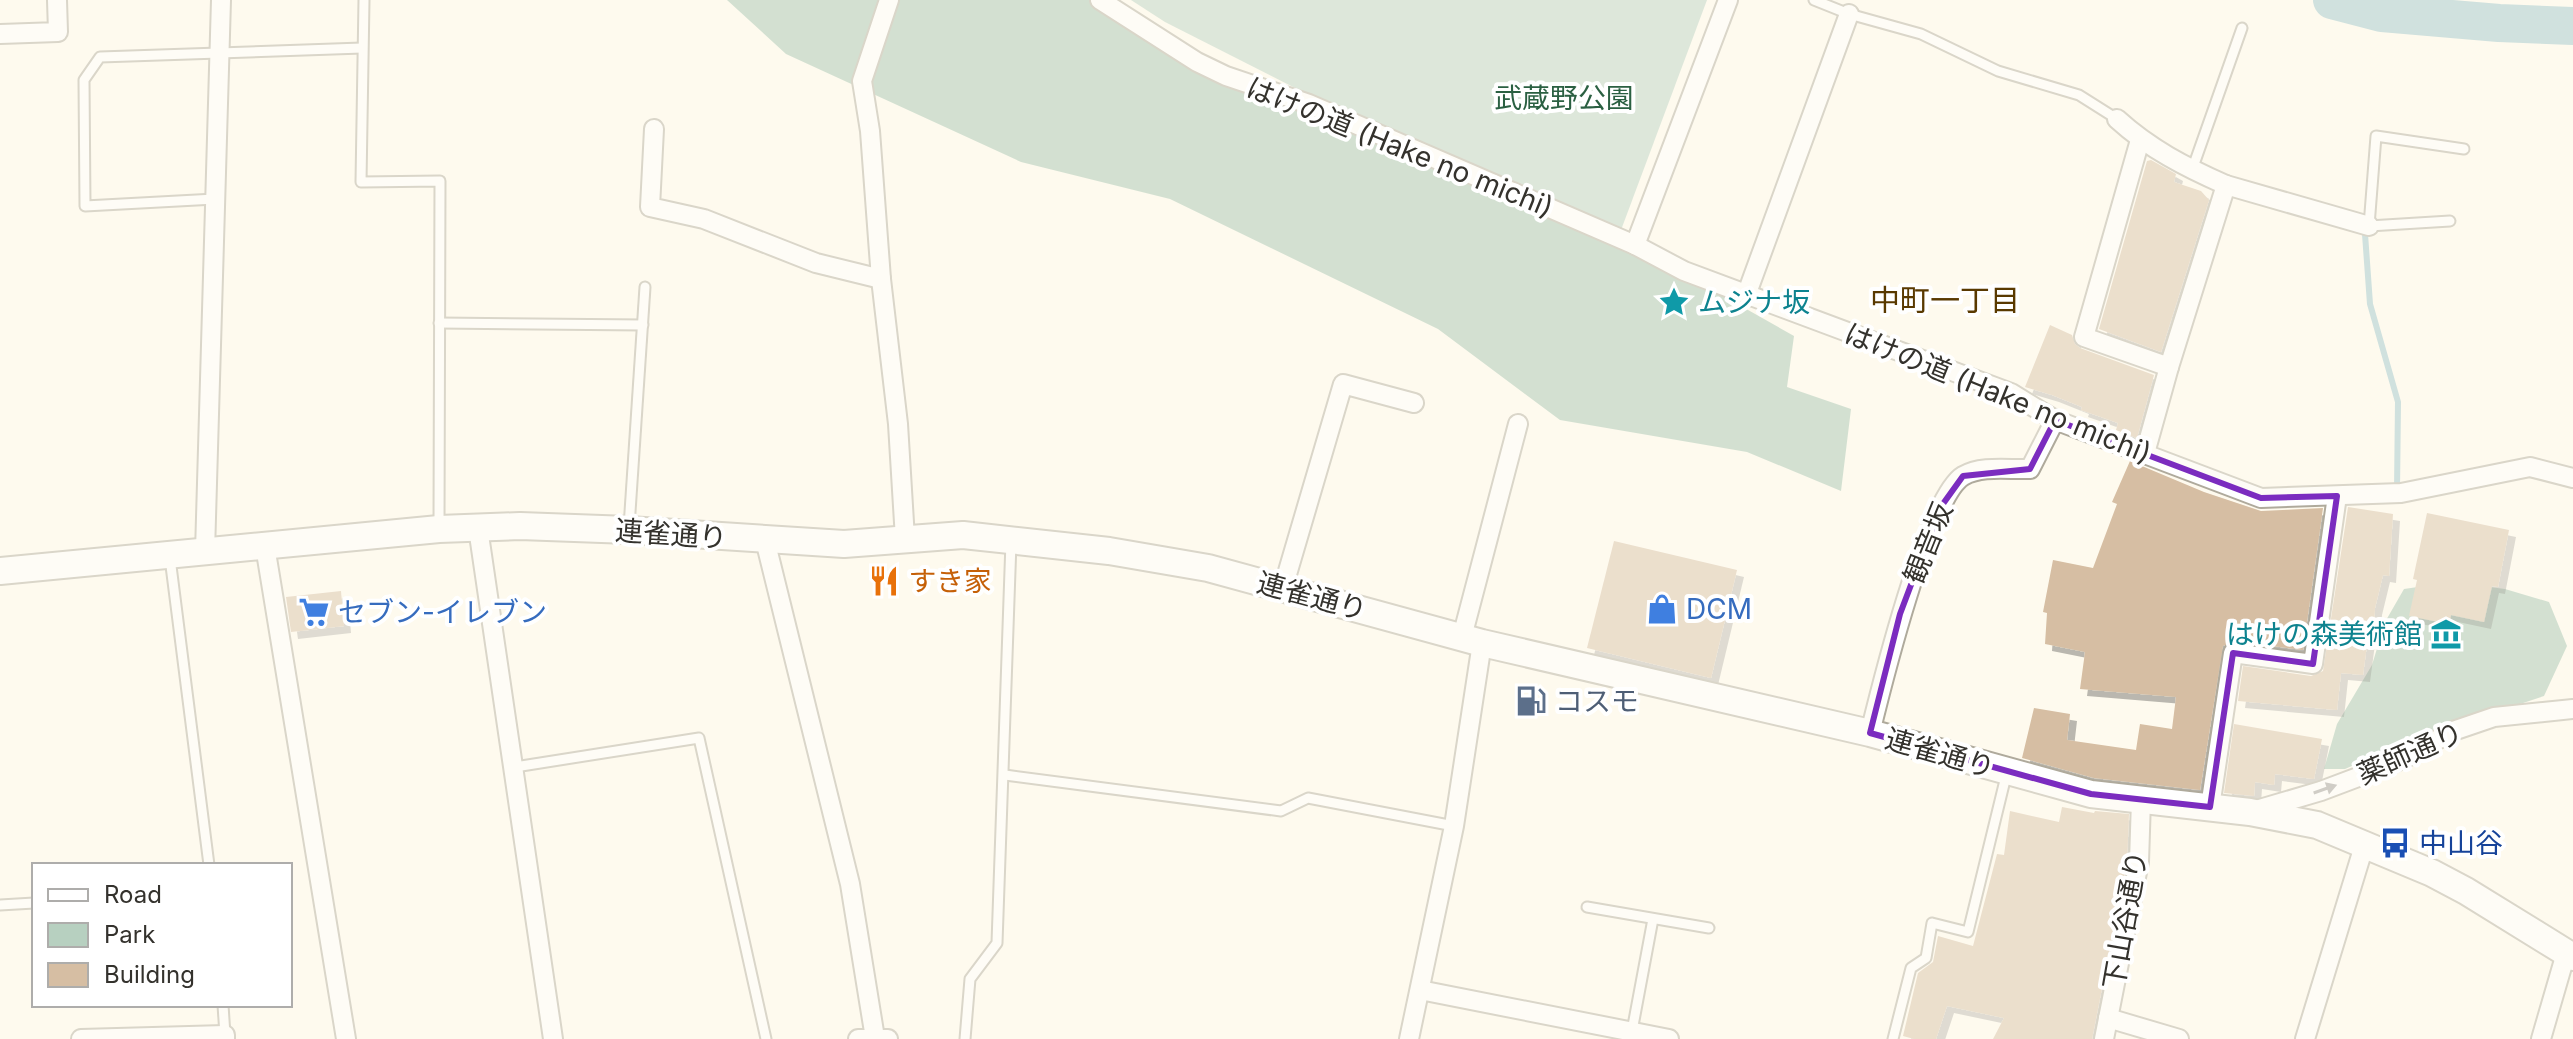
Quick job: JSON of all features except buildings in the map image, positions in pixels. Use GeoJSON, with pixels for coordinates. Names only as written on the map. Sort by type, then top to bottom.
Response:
{"type":"FeatureCollection","features":[{"type":"Feature","properties":{"kind":"main road","name":"連雀通り"},"geometry":{"type":"LineString","coordinates":[[0,571],[439,529],[520,526],[844,544],[963,535],[1109,551],[1194,566],[1472,640],[1870,733],[2091,794],[2250,812],[2317,825],[2432,873],[2569,955]]}},
{"type":"Feature","properties":{"kind":"street"},"geometry":{"type":"LineString","coordinates":[[0,34],[58,32],[57,0]]}},
{"type":"Feature","properties":{"kind":"street"},"geometry":{"type":"LineString","coordinates":[[205,552],[221,0]]}},
{"type":"Feature","properties":{"kind":"street"},"geometry":{"type":"LineString","coordinates":[[889,0],[862,81],[870,131],[881,279],[898,424],[905,539]]}},
{"type":"Feature","properties":{"kind":"street","name":"はけの道 (Hake no michi)"},"geometry":{"type":"LineString","coordinates":[[1100,0],[1197,62],[1226,76],[1309,104],[1635,245],[1684,271],[2011,393],[2055,420],[2261,498],[2401,493],[2530,467],[2573,478]]}},
{"type":"Feature","properties":{"kind":"street"},"geometry":{"type":"LineString","coordinates":[[1635,245],[1728,0]]}},
{"type":"Feature","properties":{"kind":"street"},"geometry":{"type":"LineString","coordinates":[[1747,293],[1849,14]]}},
{"type":"Feature","properties":{"kind":"street"},"geometry":{"type":"LineString","coordinates":[[2117,119],[2140,140],[2192,170],[2226,185],[2369,226]]}},
{"type":"Feature","properties":{"kind":"street"},"geometry":{"type":"LineString","coordinates":[[654,129],[650,207],[704,219],[816,263],[881,279]]}},
{"type":"Feature","properties":{"kind":"street"},"geometry":{"type":"LineString","coordinates":[[2140,140],[2084,337],[2169,367]]}},
{"type":"Feature","properties":{"kind":"street"},"geometry":{"type":"LineString","coordinates":[[2145,453],[2226,185]]}},
{"type":"Feature","properties":{"kind":"street"},"geometry":{"type":"LineString","coordinates":[[1283,588],[1343,384],[1414,403]]}},
{"type":"Feature","properties":{"kind":"street","name":"観音坂"},"geometry":{"type":"LineString","coordinates":[[1870,733],[1900,614],[1950,489],[1963,476],[1986,470],[2030,469],[2055,420]]}},
{"type":"Feature","properties":{"kind":"street"},"geometry":{"type":"LineString","coordinates":[[1409,1039],[1454,826],[1472,640],[1518,424]]}},
{"type":"Feature","properties":{"kind":"street"},"geometry":{"type":"LineString","coordinates":[[2210,807],[2233,653],[2313,664],[2337,496]]}},
{"type":"Feature","properties":{"kind":"street"},"geometry":{"type":"LineString","coordinates":[[478,528],[553,1039]]}},
{"type":"Feature","properties":{"kind":"street"},"geometry":{"type":"LineString","coordinates":[[765,540],[850,884],[875,1038]]}},
{"type":"Feature","properties":{"kind":"street"},"geometry":{"type":"LineString","coordinates":[[265,546],[346,1039]]}},
{"type":"Feature","properties":{"kind":"street","name":"薬師通り"},"geometry":{"type":"LineString","coordinates":[[2250,812],[2355,778],[2416,753],[2450,732],[2494,717],[2573,709]]}},
{"type":"Feature","properties":{"kind":"street","name":"下山谷通り"},"geometry":{"type":"LineString","coordinates":[[2104,1039],[2139,862],[2141,800]]}},
{"type":"Feature","properties":{"kind":"street"},"geometry":{"type":"LineString","coordinates":[[2305,1039],[2364,846]]}},
{"type":"Feature","properties":{"kind":"street"},"geometry":{"type":"LineString","coordinates":[[2541,1039],[2569,955]]}},
{"type":"Feature","properties":{"kind":"street"},"geometry":{"type":"LineString","coordinates":[[1420,990],[1622,1033],[1669,1039]]}},
{"type":"Feature","properties":{"kind":"street"},"geometry":{"type":"LineString","coordinates":[[2108,1018],[2179,1039]]}},
{"type":"Feature","properties":{"kind":"street"},"geometry":{"type":"LineString","coordinates":[[81,1039],[225,1037]]}},
{"type":"Feature","properties":{"kind":"street"},"geometry":{"type":"LineString","coordinates":[[858,1039],[888,1039]]}},
{"type":"Feature","properties":{"kind":"lane"},"geometry":{"type":"LineString","coordinates":[[364,0],[361,182],[440,181],[439,529]]}},
{"type":"Feature","properties":{"kind":"lane"},"geometry":{"type":"LineString","coordinates":[[1814,0],[1849,14],[1921,34],[1998,71],[2079,95],[2117,119]]}},
{"type":"Feature","properties":{"kind":"lane"},"geometry":{"type":"LineString","coordinates":[[2192,170],[2242,28]]}},
{"type":"Feature","properties":{"kind":"lane"},"geometry":{"type":"LineString","coordinates":[[215,199],[85,206],[84,80],[100,57],[362,48]]}},
{"type":"Feature","properties":{"kind":"lane"},"geometry":{"type":"LineString","coordinates":[[2450,221],[2369,226],[2376,136],[2464,149]]}},
{"type":"Feature","properties":{"kind":"lane"},"geometry":{"type":"LineString","coordinates":[[629,530],[645,287]]}},
{"type":"Feature","properties":{"kind":"lane"},"geometry":{"type":"LineString","coordinates":[[439,323],[643,325]]}},
{"type":"Feature","properties":{"kind":"lane"},"geometry":{"type":"LineString","coordinates":[[965,1039],[970,979],[997,943],[1011,538]]}},
{"type":"Feature","properties":{"kind":"lane"},"geometry":{"type":"LineString","coordinates":[[170,555],[209,863]]}},
{"type":"Feature","properties":{"kind":"lane"},"geometry":{"type":"LineString","coordinates":[[515,767],[699,738],[766,1039]]}},
{"type":"Feature","properties":{"kind":"lane"},"geometry":{"type":"LineString","coordinates":[[1893,1039],[1911,968],[1926,958],[1932,923],[1968,932],[2007,772]]}},
{"type":"Feature","properties":{"kind":"lane"},"geometry":{"type":"LineString","coordinates":[[1005,775],[1281,811],[1308,798],[1454,826]]}},
{"type":"Feature","properties":{"kind":"lane"},"geometry":{"type":"LineString","coordinates":[[0,905],[32,903]]}},
{"type":"Feature","properties":{"kind":"lane"},"geometry":{"type":"LineString","coordinates":[[1587,907],[1709,928]]}},
{"type":"Feature","properties":{"kind":"lane"},"geometry":{"type":"LineString","coordinates":[[1622,1033],[1653,919]]}},
{"type":"Feature","properties":{"kind":"lane"},"geometry":{"type":"LineString","coordinates":[[223,1007],[225,1037]]}},
{"type":"Feature","properties":{"kind":"highlighted area"},"geometry":{"type":"Polygon","coordinates":[[[2055,420],[2261,498],[2337,496],[2313,664],[2233,653],[2210,807],[2091,794],[1870,733],[1900,614],[1940,508],[1963,476],[2030,469],[2055,420]]]}},
{"type":"Feature","properties":{"kind":"green space"},"geometry":{"type":"Polygon","coordinates":[[[727,0],[1089,0],[1214,77],[1439,166],[1693,279],[1794,336],[1787,387],[1851,409],[1841,491],[1747,452],[1560,420],[1438,329],[1170,199],[1021,162],[786,54],[727,0]]]}},
{"type":"Feature","properties":{"kind":"green space","name":"武蔵野公園"},"geometry":{"type":"Polygon","coordinates":[[[1131,0],[1707,0],[1621,230],[1307,94],[1165,22],[1131,0]]]}},
{"type":"Feature","properties":{"kind":"green space"},"geometry":{"type":"Polygon","coordinates":[[[2452,582],[2505,589],[2549,602],[2567,646],[2544,696],[2408,741],[2345,769],[2324,769],[2337,724],[2372,665],[2385,622],[2404,589],[2452,582]]]}},
{"type":"Feature","properties":{"kind":"waterway"},"geometry":{"type":"LineString","coordinates":[[2332,0],[2382,13],[2573,26]]}},
{"type":"Feature","properties":{"kind":"waterway"},"geometry":{"type":"LineString","coordinates":[[2365,234],[2370,304],[2398,402],[2397,491]]}},
{"type":"Feature","properties":{"kind":"place","name":"ムジナ坂"},"geometry":{"type":"Point","coordinates":[1674,302]}},
{"type":"Feature","properties":{"kind":"place","name":"すき家"},"geometry":{"type":"Point","coordinates":[884,581]}},
{"type":"Feature","properties":{"kind":"place","name":"DCM"},"geometry":{"type":"Point","coordinates":[1662,609]}},
{"type":"Feature","properties":{"kind":"place","name":"セブン-イレブン"},"geometry":{"type":"Point","coordinates":[314,612]}},
{"type":"Feature","properties":{"kind":"place","name":"はけの森美術館"},"geometry":{"type":"Point","coordinates":[2446,634]}},
{"type":"Feature","properties":{"kind":"place","name":"コスモ"},"geometry":{"type":"Point","coordinates":[1531,701]}},
{"type":"Feature","properties":{"kind":"place","name":"中山谷"},"geometry":{"type":"Point","coordinates":[2395,843]}},
{"type":"Feature","properties":{"kind":"district","name":"中町一丁目"},"geometry":{"type":"Point","coordinates":[1945,301]}}]}
